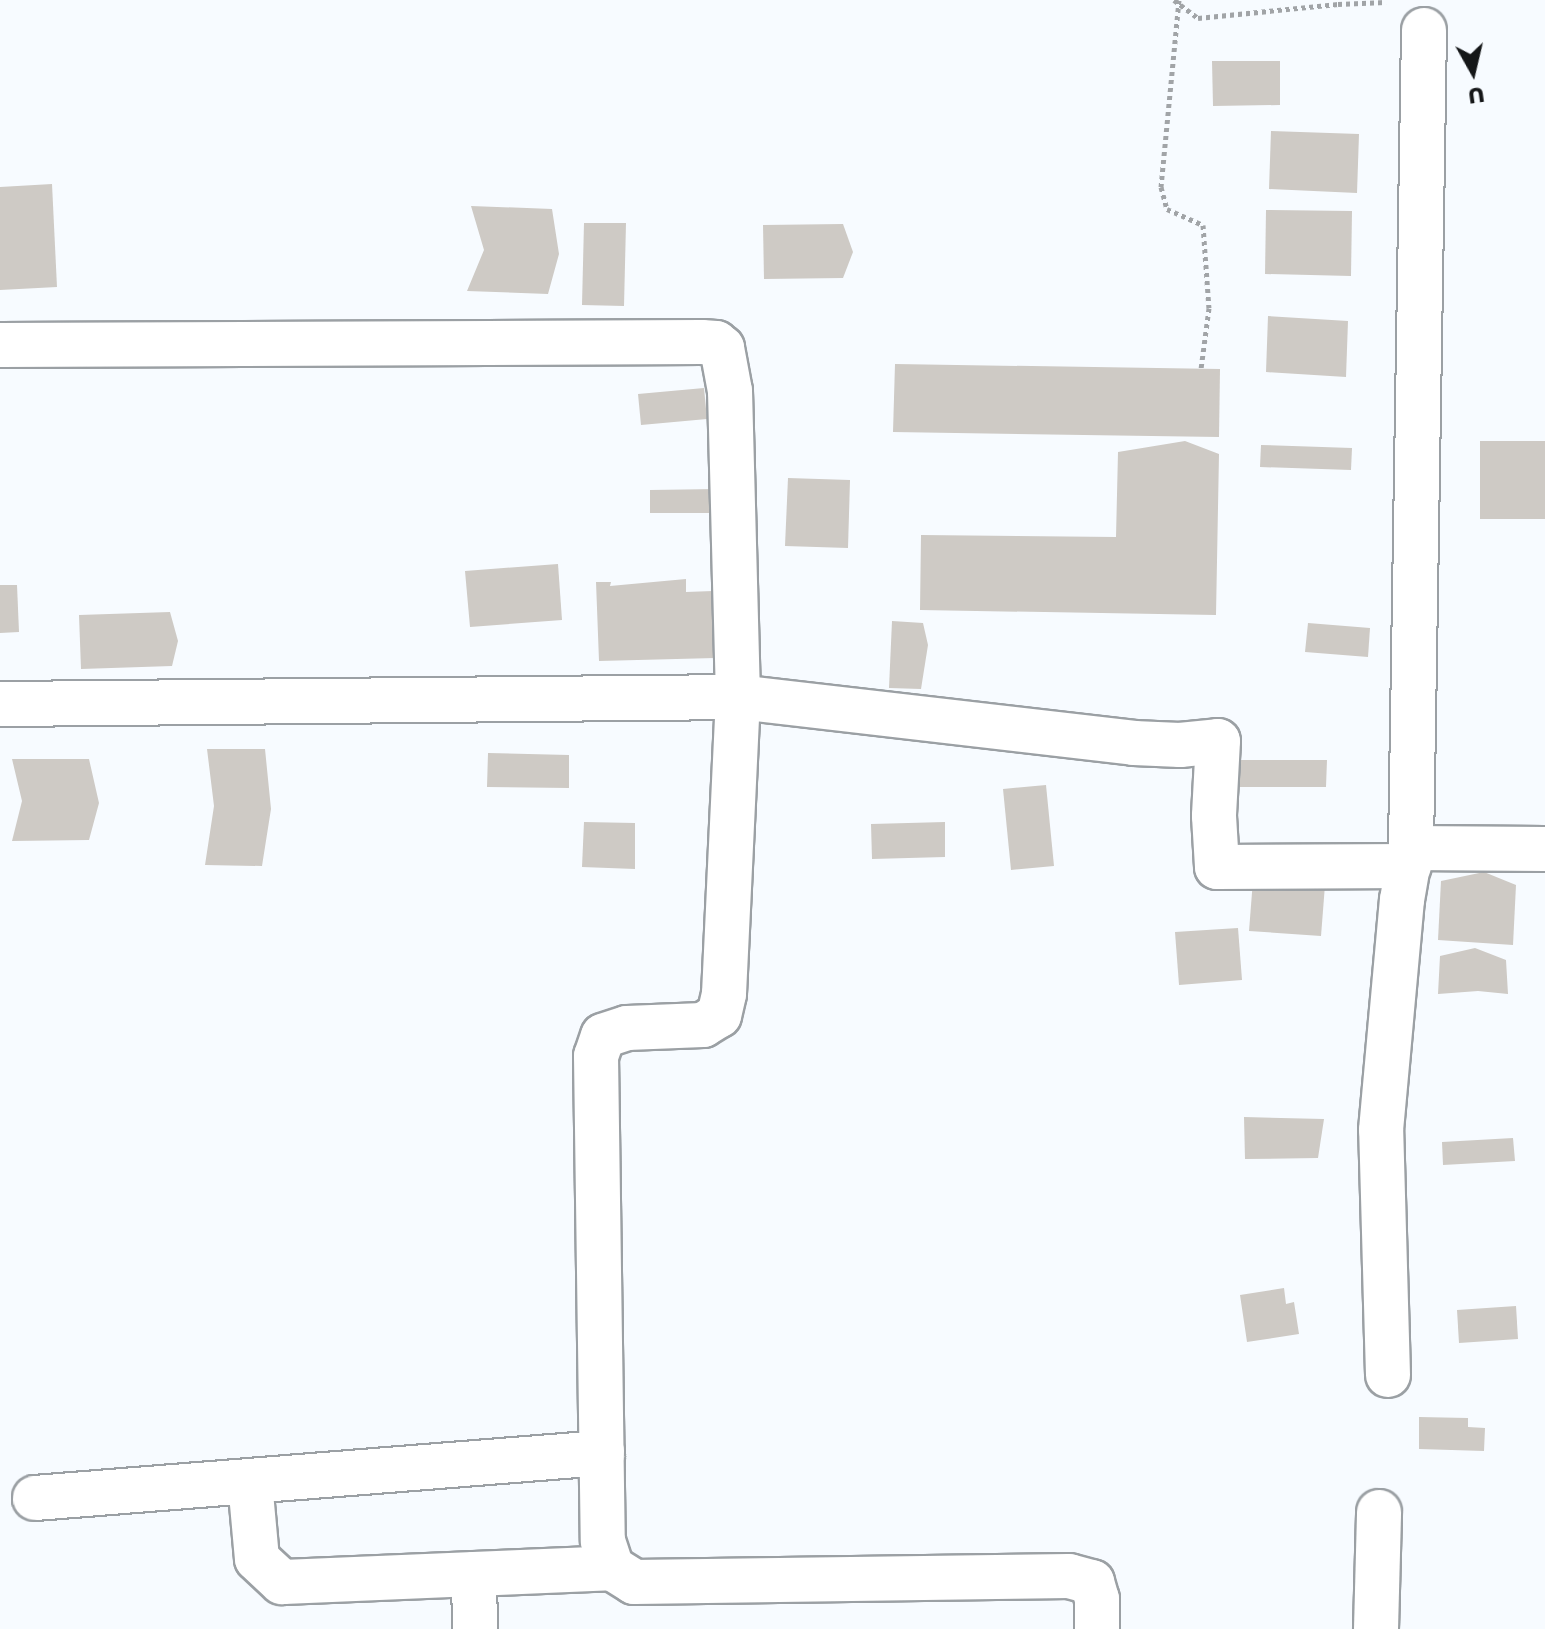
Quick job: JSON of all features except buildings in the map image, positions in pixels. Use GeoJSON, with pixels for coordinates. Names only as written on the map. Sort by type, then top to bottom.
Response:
{"type":"FeatureCollection","features":[{"type":"Feature","properties":{"kind":"street"},"geometry":{"type":"LineString","coordinates":[[1388,1375],[1381,1130],[1402,900],[1410,857],[1424,30]]}},
{"type":"Feature","properties":{"kind":"street"},"geometry":{"type":"LineString","coordinates":[[0,345],[716,343],[722,348],[730,391],[738,697],[724,994],[719,1015],[703,1025],[627,1028],[603,1036],[596,1056],[603,1541],[612,1568]]}},
{"type":"Feature","properties":{"kind":"street"},"geometry":{"type":"LineString","coordinates":[[0,704],[738,697],[1134,743],[1180,745],[1218,741],[1214,816],[1217,867],[1545,849]]}},
{"type":"Feature","properties":{"kind":"street"},"geometry":{"type":"LineString","coordinates":[[35,1498],[602,1453]]}},
{"type":"Feature","properties":{"kind":"street"},"geometry":{"type":"LineString","coordinates":[[250,1482],[257,1559],[282,1582],[612,1568],[634,1582],[1069,1576],[1092,1582],[1097,1599],[1097,1629]]}},
{"type":"Feature","properties":{"kind":"street"},"geometry":{"type":"LineString","coordinates":[[1376,1629],[1379,1512]]}},
{"type":"Feature","properties":{"kind":"street"},"geometry":{"type":"LineString","coordinates":[[474,1574],[475,1629]]}},
{"type":"Feature","properties":{"kind":"path"},"geometry":{"type":"LineString","coordinates":[[1177,2],[1198,18],[1400,1],[1422,9],[1424,30]]}},
{"type":"Feature","properties":{"kind":"path"},"geometry":{"type":"LineString","coordinates":[[1177,2],[1161,187],[1167,209],[1203,225],[1209,308],[1201,369]]}}]}
